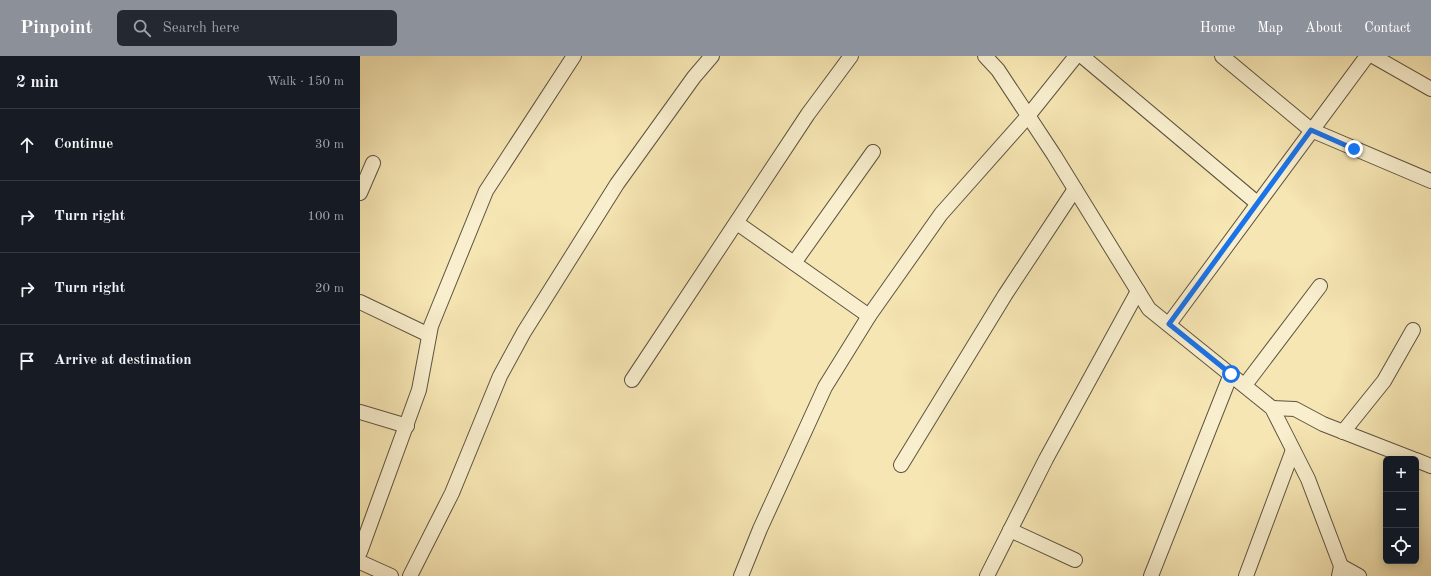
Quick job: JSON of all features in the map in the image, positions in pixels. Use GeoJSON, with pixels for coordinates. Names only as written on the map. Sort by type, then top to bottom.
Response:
{"type":"FeatureCollection","features":[{"type":"Feature","properties":{"kind":"street"},"geometry":{"type":"LineString","coordinates":[[361,549],[419,390],[431,326],[486,191],[574,56]]}},
{"type":"Feature","properties":{"kind":"street"},"geometry":{"type":"LineString","coordinates":[[410,576],[452,493],[500,376],[524,332],[617,184],[694,77],[712,56]]}},
{"type":"Feature","properties":{"kind":"street"},"geometry":{"type":"LineString","coordinates":[[632,380],[808,114],[851,56]]}},
{"type":"Feature","properties":{"kind":"street"},"geometry":{"type":"LineString","coordinates":[[985,56],[998,70],[1028,116],[1149,309],[1272,408],[1308,479],[1340,571],[1360,576]]}},
{"type":"Feature","properties":{"kind":"street"},"geometry":{"type":"LineString","coordinates":[[741,576],[760,529],[825,387],[869,316],[941,214],[1028,116],[1076,56]]}},
{"type":"Feature","properties":{"kind":"street"},"geometry":{"type":"LineString","coordinates":[[1082,56],[1257,203]]}},
{"type":"Feature","properties":{"kind":"street"},"geometry":{"type":"LineString","coordinates":[[1222,56],[1311,130],[1431,181]]}},
{"type":"Feature","properties":{"kind":"street"},"geometry":{"type":"LineString","coordinates":[[1169,324],[1367,56]]}},
{"type":"Feature","properties":{"kind":"street"},"geometry":{"type":"LineString","coordinates":[[1373,56],[1431,88]]}},
{"type":"Feature","properties":{"kind":"street"},"geometry":{"type":"LineString","coordinates":[[794,263],[873,152]]}},
{"type":"Feature","properties":{"kind":"street"},"geometry":{"type":"LineString","coordinates":[[360,193],[373,163]]}},
{"type":"Feature","properties":{"kind":"street"},"geometry":{"type":"LineString","coordinates":[[901,465],[1005,295],[1075,189]]}},
{"type":"Feature","properties":{"kind":"street"},"geometry":{"type":"LineString","coordinates":[[737,223],[869,316]]}},
{"type":"Feature","properties":{"kind":"street"},"geometry":{"type":"LineString","coordinates":[[1245,386],[1320,286]]}},
{"type":"Feature","properties":{"kind":"street"},"geometry":{"type":"LineString","coordinates":[[987,576],[1046,459],[1138,291]]}},
{"type":"Feature","properties":{"kind":"street"},"geometry":{"type":"LineString","coordinates":[[360,302],[429,335]]}},
{"type":"Feature","properties":{"kind":"street"},"geometry":{"type":"LineString","coordinates":[[1343,432],[1384,381],[1413,330]]}},
{"type":"Feature","properties":{"kind":"street"},"geometry":{"type":"LineString","coordinates":[[1151,576],[1231,374]]}},
{"type":"Feature","properties":{"kind":"street"},"geometry":{"type":"LineString","coordinates":[[1272,408],[1295,409],[1323,424],[1405,456]]}},
{"type":"Feature","properties":{"kind":"street"},"geometry":{"type":"LineString","coordinates":[[360,412],[407,426]]}},
{"type":"Feature","properties":{"kind":"street"},"geometry":{"type":"LineString","coordinates":[[1246,576],[1293,450]]}},
{"type":"Feature","properties":{"kind":"street"},"geometry":{"type":"LineString","coordinates":[[1419,461],[1431,466]]}},
{"type":"Feature","properties":{"kind":"street"},"geometry":{"type":"LineString","coordinates":[[1010,530],[1075,560]]}},
{"type":"Feature","properties":{"kind":"street"},"geometry":{"type":"LineString","coordinates":[[360,562],[391,576]]}},
{"type":"Feature","properties":{"kind":"route"},"geometry":{"type":"LineString","coordinates":[[1231,374],[1169,324],[1311,130],[1354,149]]}}]}
